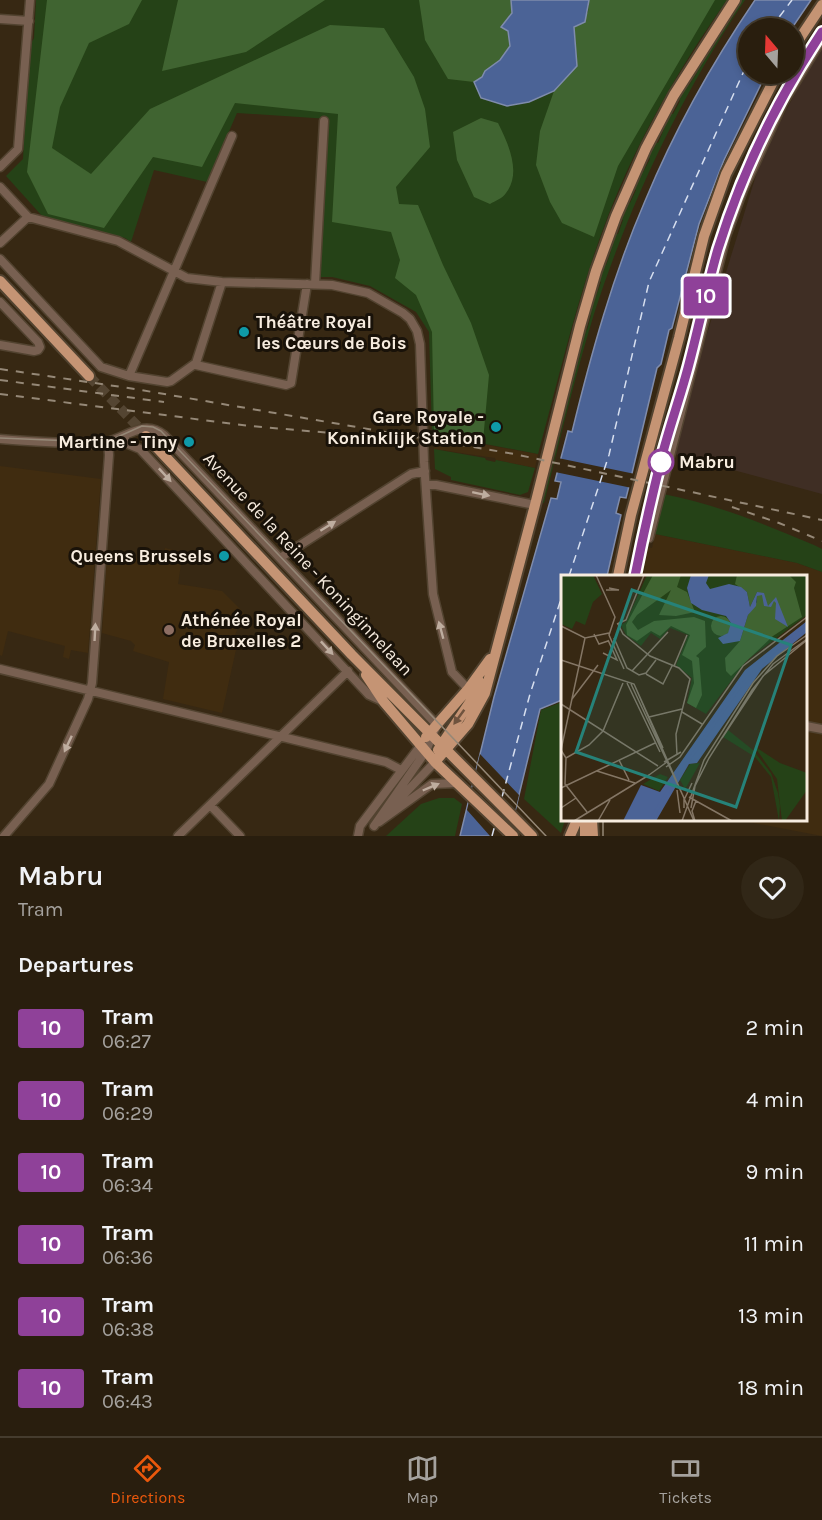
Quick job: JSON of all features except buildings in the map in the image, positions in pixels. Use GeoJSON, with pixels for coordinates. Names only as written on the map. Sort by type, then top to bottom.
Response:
{"type":"FeatureCollection","features":[{"type":"Feature","properties":{"kind":"main road"},"geometry":{"type":"LineString","coordinates":[[423,748],[438,737],[488,681],[580,326],[616,216],[674,95],[735,0]]}},
{"type":"Feature","properties":{"kind":"main road"},"geometry":{"type":"LineString","coordinates":[[804,32],[822,5]]}},
{"type":"Feature","properties":{"kind":"main road"},"geometry":{"type":"LineString","coordinates":[[618,575],[631,515],[704,236],[726,174],[772,84]]}},
{"type":"Feature","properties":{"kind":"main road"},"geometry":{"type":"LineString","coordinates":[[0,281],[89,376]]}},
{"type":"Feature","properties":{"kind":"main road","name":"Avenue de la Reine - Koninginnelaan"},"geometry":{"type":"LineString","coordinates":[[149,432],[352,655],[438,737],[474,779],[532,836]]}},
{"type":"Feature","properties":{"kind":"main road"},"geometry":{"type":"LineString","coordinates":[[438,737],[468,724],[482,671],[494,651]]}},
{"type":"Feature","properties":{"kind":"main road","name":"Avenue de la Reine - Koninginnelaan"},"geometry":{"type":"LineString","coordinates":[[352,655],[384,702],[435,762],[512,834]]}},
{"type":"Feature","properties":{"kind":"main road"},"geometry":{"type":"LineString","coordinates":[[435,762],[438,737]]}},
{"type":"Feature","properties":{"kind":"main road"},"geometry":{"type":"LineString","coordinates":[[570,836],[577,821]]}},
{"type":"Feature","properties":{"kind":"main road"},"geometry":{"type":"LineString","coordinates":[[575,836],[577,821]]}},
{"type":"Feature","properties":{"kind":"street"},"geometry":{"type":"LineString","coordinates":[[0,167],[18,148],[30,0]]}},
{"type":"Feature","properties":{"kind":"street"},"geometry":{"type":"LineString","coordinates":[[0,19],[29,21]]}},
{"type":"Feature","properties":{"kind":"street"},"geometry":{"type":"LineString","coordinates":[[649,538],[726,236],[743,190],[778,113],[822,39]]}},
{"type":"Feature","properties":{"kind":"street"},"geometry":{"type":"LineString","coordinates":[[196,365],[290,384],[293,380],[311,284],[324,121]]}},
{"type":"Feature","properties":{"kind":"street"},"geometry":{"type":"LineString","coordinates":[[129,376],[232,136]]}},
{"type":"Feature","properties":{"kind":"street"},"geometry":{"type":"LineString","coordinates":[[0,187],[28,217],[118,242],[173,272],[193,280],[338,285],[374,296],[403,313],[416,327],[420,344],[425,471],[434,602],[452,672],[474,696]]}},
{"type":"Feature","properties":{"kind":"street"},"geometry":{"type":"LineString","coordinates":[[0,243],[28,217]]}},
{"type":"Feature","properties":{"kind":"street"},"geometry":{"type":"LineString","coordinates":[[0,259],[101,368],[129,376],[168,382],[196,365],[222,282]]}},
{"type":"Feature","properties":{"kind":"street"},"geometry":{"type":"LineString","coordinates":[[0,302],[38,342],[40,347],[35,351],[0,345]]}},
{"type":"Feature","properties":{"kind":"street"},"geometry":{"type":"LineString","coordinates":[[0,439],[90,444],[108,442],[140,429],[149,432]]}},
{"type":"Feature","properties":{"kind":"street","name":"Avenue de la Reine - Koninginnelaan"},"geometry":{"type":"LineString","coordinates":[[149,432],[164,435],[280,558],[438,737]]}},
{"type":"Feature","properties":{"kind":"street","name":"Avenue de la Reine - Koninginnelaan"},"geometry":{"type":"LineString","coordinates":[[123,436],[128,444],[140,449],[372,698],[384,702]]}},
{"type":"Feature","properties":{"kind":"street"},"geometry":{"type":"LineString","coordinates":[[4,836],[49,784],[91,690],[109,455],[108,442]]}},
{"type":"Feature","properties":{"kind":"street"},"geometry":{"type":"LineString","coordinates":[[280,558],[411,474],[425,471]]}},
{"type":"Feature","properties":{"kind":"street"},"geometry":{"type":"LineString","coordinates":[[426,485],[436,484],[535,506]]}},
{"type":"Feature","properties":{"kind":"street"},"geometry":{"type":"LineString","coordinates":[[0,669],[386,762],[401,770]]}},
{"type":"Feature","properties":{"kind":"street"},"geometry":{"type":"LineString","coordinates":[[178,836],[348,671]]}},
{"type":"Feature","properties":{"kind":"street"},"geometry":{"type":"LineString","coordinates":[[807,726],[822,729]]}},
{"type":"Feature","properties":{"kind":"street"},"geometry":{"type":"LineString","coordinates":[[359,836],[360,826],[401,770],[423,748]]}},
{"type":"Feature","properties":{"kind":"street"},"geometry":{"type":"LineString","coordinates":[[374,826],[423,748]]}},
{"type":"Feature","properties":{"kind":"street"},"geometry":{"type":"LineString","coordinates":[[374,826],[435,762]]}},
{"type":"Feature","properties":{"kind":"street"},"geometry":{"type":"LineString","coordinates":[[359,836],[432,784],[458,783]]}},
{"type":"Feature","properties":{"kind":"street"},"geometry":{"type":"LineString","coordinates":[[210,805],[240,836]]}},
{"type":"Feature","properties":{"kind":"shaded area"},"geometry":{"type":"Polygon","coordinates":[[[822,42],[822,494],[670,453],[762,156],[800,84],[804,84],[804,76],[822,42]]]}},
{"type":"Feature","properties":{"kind":"shaded area"},"geometry":{"type":"Polygon","coordinates":[[[436,436],[538,454],[535,468],[495,458],[434,449],[436,436]]]}},
{"type":"Feature","properties":{"kind":"shaded area"},"geometry":{"type":"Polygon","coordinates":[[[0,466],[101,479],[88,653],[71,650],[69,659],[63,657],[65,646],[8,631],[2,656],[0,655],[0,466]]]}},
{"type":"Feature","properties":{"kind":"shaded area"},"geometry":{"type":"Polygon","coordinates":[[[655,534],[797,563],[822,572],[822,836],[743,821],[807,821],[807,575],[636,575],[642,546],[652,548],[655,534]]]}},
{"type":"Feature","properties":{"kind":"shaded area","name":"Athénée Royal de Bruxelles 2"},"geometry":{"type":"Polygon","coordinates":[[[165,548],[180,552],[182,550],[188,556],[181,564],[178,584],[222,591],[244,613],[235,635],[239,636],[222,713],[163,699],[169,662],[133,651],[135,645],[131,641],[102,633],[107,554],[162,562],[165,548]]]}},
{"type":"Feature","properties":{"kind":"green space"},"geometry":{"type":"Polygon","coordinates":[[[36,0],[727,0],[692,52],[661,105],[620,187],[588,274],[538,454],[432,434],[429,332],[416,312],[370,286],[332,277],[320,277],[329,119],[237,113],[207,182],[154,170],[131,242],[125,238],[43,217],[6,176],[23,159],[29,47],[34,38],[36,0]]]}},
{"type":"Feature","properties":{"kind":"green space"},"geometry":{"type":"Polygon","coordinates":[[[47,0],[142,0],[129,24],[89,43],[60,107],[52,148],[91,174],[150,109],[330,25],[384,28],[414,77],[425,109],[430,147],[396,187],[399,204],[418,205],[471,323],[489,375],[483,441],[434,432],[432,332],[416,295],[395,278],[400,260],[391,232],[332,222],[338,114],[235,103],[202,167],[153,157],[104,228],[48,214],[27,172],[47,0]]]}},
{"type":"Feature","properties":{"kind":"green space"},"geometry":{"type":"Polygon","coordinates":[[[178,0],[325,0],[246,52],[162,71],[178,0]]]}},
{"type":"Feature","properties":{"kind":"green space"},"geometry":{"type":"Polygon","coordinates":[[[419,0],[511,0],[512,13],[508,31],[510,46],[500,60],[474,82],[448,79],[425,40],[419,0]]]}},
{"type":"Feature","properties":{"kind":"green space"},"geometry":{"type":"Polygon","coordinates":[[[589,0],[715,0],[618,166],[594,237],[562,223],[550,202],[536,165],[540,131],[554,91],[577,66],[574,27],[588,12],[589,0]]]}},
{"type":"Feature","properties":{"kind":"green space"},"geometry":{"type":"Polygon","coordinates":[[[741,0],[745,0],[699,74],[640,191],[594,314],[544,503],[541,502],[549,468],[552,468],[555,455],[552,454],[557,435],[560,436],[564,401],[568,402],[571,389],[568,387],[574,365],[577,366],[581,351],[578,350],[583,329],[587,330],[593,296],[596,296],[601,282],[598,281],[603,264],[606,265],[611,251],[608,250],[614,233],[618,234],[623,220],[620,219],[627,202],[630,203],[636,190],[633,188],[640,171],[643,172],[650,159],[647,157],[654,141],[658,143],[664,129],[661,128],[669,112],[673,114],[680,101],[677,98],[686,83],[689,85],[697,72],[694,70],[703,54],[706,56],[715,44],[712,41],[722,26],[725,28],[734,15],[731,13],[741,0]]]}},
{"type":"Feature","properties":{"kind":"green space"},"geometry":{"type":"Polygon","coordinates":[[[481,118],[498,123],[506,140],[513,167],[511,185],[501,198],[490,204],[474,197],[457,160],[453,132],[481,118]]]}},
{"type":"Feature","properties":{"kind":"green space"},"geometry":{"type":"Polygon","coordinates":[[[434,449],[535,468],[528,492],[520,495],[451,480],[451,477],[435,469],[434,449]]]}},
{"type":"Feature","properties":{"kind":"green space"},"geometry":{"type":"Polygon","coordinates":[[[663,494],[740,515],[814,545],[822,549],[822,572],[797,563],[655,534],[663,494]]]}},
{"type":"Feature","properties":{"kind":"green space"},"geometry":{"type":"Polygon","coordinates":[[[561,702],[561,821],[565,821],[561,833],[524,799],[541,710],[561,702]]]}},
{"type":"Feature","properties":{"kind":"green space"},"geometry":{"type":"Polygon","coordinates":[[[439,798],[454,798],[462,804],[455,836],[386,836],[421,804],[439,798]]]}},
{"type":"Feature","properties":{"kind":"water"},"geometry":{"type":"Polygon","coordinates":[[[511,0],[589,0],[585,22],[574,27],[577,66],[554,91],[529,102],[507,106],[481,98],[474,82],[500,60],[510,46],[508,31],[501,27],[512,13],[511,0]]]}},
{"type":"Feature","properties":{"kind":"water"},"geometry":{"type":"Polygon","coordinates":[[[755,0],[811,0],[799,18],[743,18],[755,0]]]}},
{"type":"Feature","properties":{"kind":"water"},"geometry":{"type":"Polygon","coordinates":[[[738,26],[738,84],[761,84],[724,160],[699,224],[672,328],[669,330],[661,364],[657,368],[626,498],[620,497],[616,513],[621,515],[607,575],[561,575],[561,700],[540,709],[509,836],[460,836],[494,697],[551,498],[557,499],[561,482],[555,481],[568,431],[572,432],[613,286],[633,229],[656,175],[709,73],[738,26]]]}},
{"type":"Feature","properties":{"kind":"pier"},"geometry":{"type":"Polygon","coordinates":[[[558,458],[635,474],[632,488],[555,472],[558,458]]]}},
{"type":"Feature","properties":{"kind":"pier"},"geometry":{"type":"Polygon","coordinates":[[[480,754],[519,795],[509,836],[490,836],[467,810],[480,754]]]}},
{"type":"Feature","properties":{"kind":"ferry route"},"geometry":{"type":"LineString","coordinates":[[778,18],[792,0]]}},
{"type":"Feature","properties":{"kind":"ferry route"},"geometry":{"type":"LineString","coordinates":[[569,575],[609,455],[649,282],[738,84]]}},
{"type":"Feature","properties":{"kind":"ferry route"},"geometry":{"type":"LineString","coordinates":[[502,797],[530,694],[561,599]]}},
{"type":"Feature","properties":{"kind":"ferry route"},"geometry":{"type":"LineString","coordinates":[[492,836],[495,825]]}},
{"type":"Feature","properties":{"kind":"tunnel"},"geometry":{"type":"LineString","coordinates":[[89,376],[146,435]]}},
{"type":"Feature","properties":{"kind":"tram line"},"geometry":{"type":"LineString","coordinates":[[634,575],[662,456],[731,210],[749,163],[771,118],[822,32]]}},
{"type":"Feature","properties":{"kind":"tram line","name":"10"},"geometry":{"type":"LineString","coordinates":[[635,575],[662,456],[689,365],[709,282],[731,211],[770,119],[822,32]]}},
{"type":"Feature","properties":{"kind":"tram line"},"geometry":{"type":"LineString","coordinates":[[0,438],[96,442],[113,439],[142,426],[153,427],[161,431],[546,836]]}},
{"type":"Feature","properties":{"kind":"tram line"},"geometry":{"type":"LineString","coordinates":[[603,821],[603,836]]}},
{"type":"Feature","properties":{"kind":"railway"},"geometry":{"type":"LineString","coordinates":[[0,369],[135,389],[514,454],[822,520]]}},
{"type":"Feature","properties":{"kind":"railway"},"geometry":{"type":"LineString","coordinates":[[0,380],[164,402]]}},
{"type":"Feature","properties":{"kind":"railway"},"geometry":{"type":"LineString","coordinates":[[0,394],[250,426],[354,435]]}},
{"type":"Feature","properties":{"kind":"railway"},"geometry":{"type":"LineString","coordinates":[[732,507],[822,541]]}},
{"type":"Feature","properties":{"kind":"place","name":"Théâtre Royal les Cœurs de Bois"},"geometry":{"type":"Point","coordinates":[244,332]}},
{"type":"Feature","properties":{"kind":"place","name":"Gare Royale - Koninklijk Station"},"geometry":{"type":"Point","coordinates":[496,427]}},
{"type":"Feature","properties":{"kind":"place","name":"Martine - Tiny"},"geometry":{"type":"Point","coordinates":[189,442]}},
{"type":"Feature","properties":{"kind":"place","name":"Mabru"},"geometry":{"type":"Point","coordinates":[661,462]}},
{"type":"Feature","properties":{"kind":"place","name":"Queens Brussels"},"geometry":{"type":"Point","coordinates":[224,556]}},
{"type":"Feature","properties":{"kind":"place","name":"Athénée Royal de Bruxelles 2"},"geometry":{"type":"Point","coordinates":[169,630]}}]}
